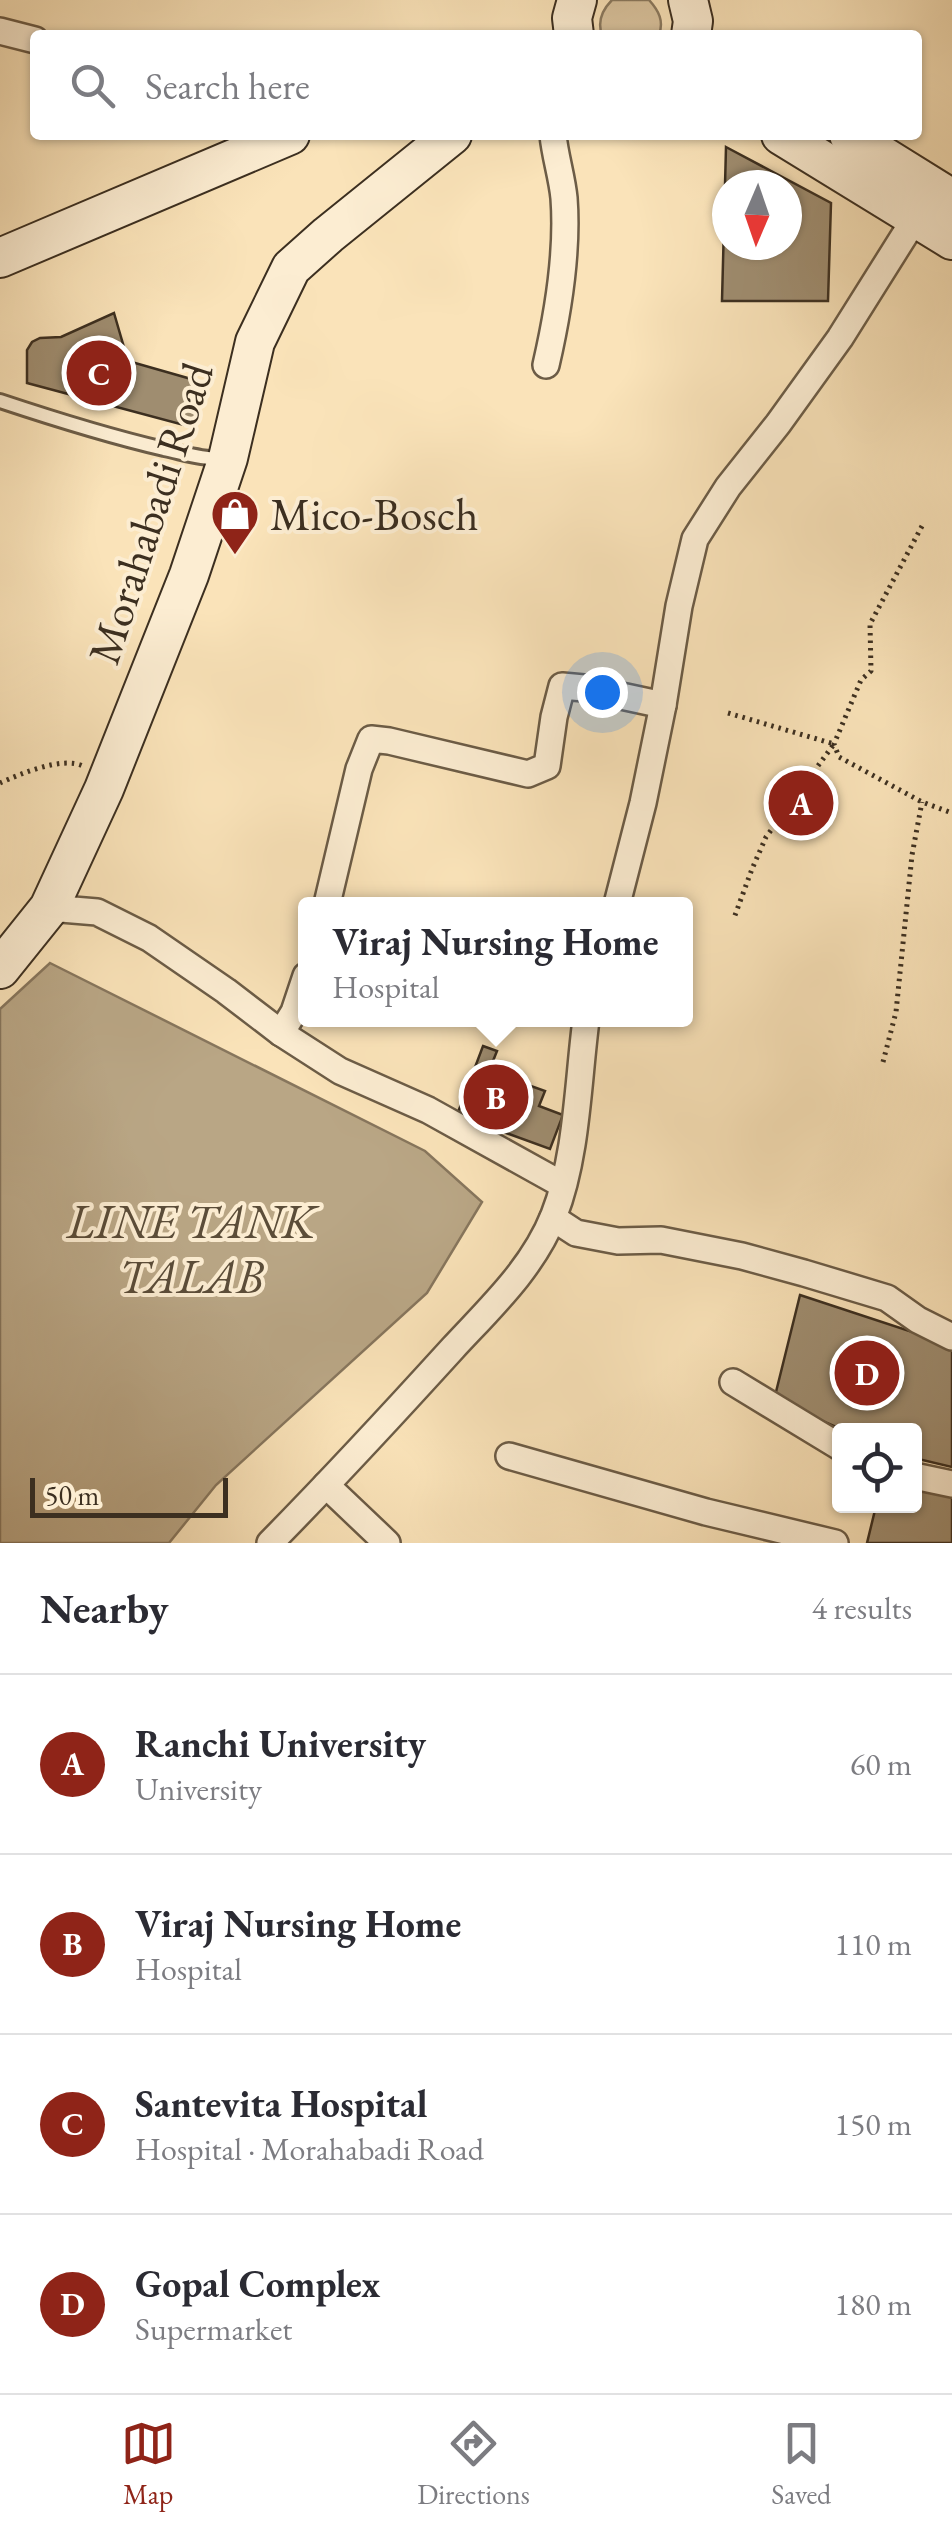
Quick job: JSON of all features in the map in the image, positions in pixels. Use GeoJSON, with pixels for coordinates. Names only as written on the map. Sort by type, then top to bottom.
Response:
{"type":"FeatureCollection","features":[{"type":"Feature","properties":{"kind":"main road"},"geometry":{"type":"LineString","coordinates":[[0,258],[278,140]]}},
{"type":"Feature","properties":{"kind":"main road","name":"Morahabadi Road"},"geometry":{"type":"LineString","coordinates":[[0,969],[49,908],[104,789],[189,575],[228,458],[255,342],[291,268],[446,140]]}},
{"type":"Feature","properties":{"kind":"main road"},"geometry":{"type":"LineString","coordinates":[[788,140],[952,240]]}},
{"type":"Feature","properties":{"kind":"main road"},"geometry":{"type":"LineString","coordinates":[[857,140],[952,199]]}},
{"type":"Feature","properties":{"kind":"street"},"geometry":{"type":"LineString","coordinates":[[0,31],[30,39]]}},
{"type":"Feature","properties":{"kind":"street"},"geometry":{"type":"LineString","coordinates":[[546,365],[555,326],[564,225],[564,196],[554,140]]}},
{"type":"Feature","properties":{"kind":"street"},"geometry":{"type":"LineString","coordinates":[[618,897],[664,706],[695,539],[728,487],[840,338],[916,218]]}},
{"type":"Feature","properties":{"kind":"street"},"geometry":{"type":"LineString","coordinates":[[330,897],[359,769],[371,740],[528,774],[548,766],[562,686],[664,706]]}},
{"type":"Feature","properties":{"kind":"street"},"geometry":{"type":"LineString","coordinates":[[49,908],[97,912],[150,938],[340,1071],[428,1110],[564,1185]]}},
{"type":"Feature","properties":{"kind":"street"},"geometry":{"type":"LineString","coordinates":[[281,1033],[298,1000]]}},
{"type":"Feature","properties":{"kind":"street"},"geometry":{"type":"LineString","coordinates":[[270,1543],[408,1400],[524,1270],[553,1218],[564,1185],[585,1027]]}},
{"type":"Feature","properties":{"kind":"street"},"geometry":{"type":"LineString","coordinates":[[553,1218],[576,1233],[618,1241],[661,1240],[804,1273],[887,1298],[952,1337]]}},
{"type":"Feature","properties":{"kind":"street"},"geometry":{"type":"LineString","coordinates":[[733,1382],[832,1441]]}},
{"type":"Feature","properties":{"kind":"street"},"geometry":{"type":"LineString","coordinates":[[509,1456],[706,1512],[835,1543]]}},
{"type":"Feature","properties":{"kind":"street"},"geometry":{"type":"LineString","coordinates":[[922,1478],[952,1484]]}},
{"type":"Feature","properties":{"kind":"street"},"geometry":{"type":"LineString","coordinates":[[326,1486],[386,1543]]}},
{"type":"Feature","properties":{"kind":"lane"},"geometry":{"type":"LineString","coordinates":[[0,401],[152,446],[211,460],[228,458]]}},
{"type":"Feature","properties":{"kind":"path"},"geometry":{"type":"LineString","coordinates":[[734,918],[766,837],[834,744],[861,680],[871,671],[870,624],[922,526]]}},
{"type":"Feature","properties":{"kind":"path"},"geometry":{"type":"LineString","coordinates":[[728,712],[834,744]]}},
{"type":"Feature","properties":{"kind":"path"},"geometry":{"type":"LineString","coordinates":[[834,744],[839,757],[922,802],[952,813]]}},
{"type":"Feature","properties":{"kind":"path"},"geometry":{"type":"LineString","coordinates":[[0,784],[35,769],[75,762],[98,774],[104,789]]}},
{"type":"Feature","properties":{"kind":"path"},"geometry":{"type":"LineString","coordinates":[[882,1062],[896,1012],[912,856],[922,802]]}},
{"type":"Feature","properties":{"kind":"shaded area"},"geometry":{"type":"Polygon","coordinates":[[[612,0],[649,0],[660,16],[660,30],[601,30],[601,16],[612,0]]]}},
{"type":"Feature","properties":{"kind":"water","name":"LINE TANK TALAB"},"geometry":{"type":"Polygon","coordinates":[[[50,963],[425,1151],[482,1202],[427,1293],[216,1485],[169,1543],[0,1543],[0,1009],[50,963]]]}},
{"type":"Feature","properties":{"kind":"building"},"geometry":{"type":"Polygon","coordinates":[[[726,147],[769,170],[725,170],[726,147]]]}},
{"type":"Feature","properties":{"kind":"building"},"geometry":{"type":"Polygon","coordinates":[[[802,188],[831,203],[828,301],[722,301],[723,260],[802,260],[802,188]]]}},
{"type":"Feature","properties":{"kind":"building"},"geometry":{"type":"Polygon","coordinates":[[[114,313],[128,361],[205,383],[195,428],[27,383],[27,350],[32,342],[61,337],[114,313]]]}},
{"type":"Feature","properties":{"kind":"building"},"geometry":{"type":"Polygon","coordinates":[[[483,1046],[497,1051],[489,1071],[545,1091],[539,1106],[563,1115],[550,1149],[457,1115],[483,1046]]]}},
{"type":"Feature","properties":{"kind":"building"},"geometry":{"type":"Polygon","coordinates":[[[800,1295],[952,1345],[952,1467],[922,1460],[922,1423],[832,1425],[774,1400],[800,1295]]]}},
{"type":"Feature","properties":{"kind":"building"},"geometry":{"type":"Polygon","coordinates":[[[922,1488],[952,1494],[952,1543],[867,1543],[874,1513],[922,1513],[922,1488]]]}},
{"type":"Feature","properties":{"kind":"place","name":"Santevita Hospital"},"geometry":{"type":"Point","coordinates":[99,373]}},
{"type":"Feature","properties":{"kind":"place","name":"Mico-Bosch"},"geometry":{"type":"Point","coordinates":[235,556]}},
{"type":"Feature","properties":{"kind":"place","name":"Ranchi University"},"geometry":{"type":"Point","coordinates":[801,803]}},
{"type":"Feature","properties":{"kind":"place","name":"Viraj Nursing Home"},"geometry":{"type":"Point","coordinates":[496,1097]}},
{"type":"Feature","properties":{"kind":"place","name":"Gopal Complex"},"geometry":{"type":"Point","coordinates":[867,1373]}}]}
